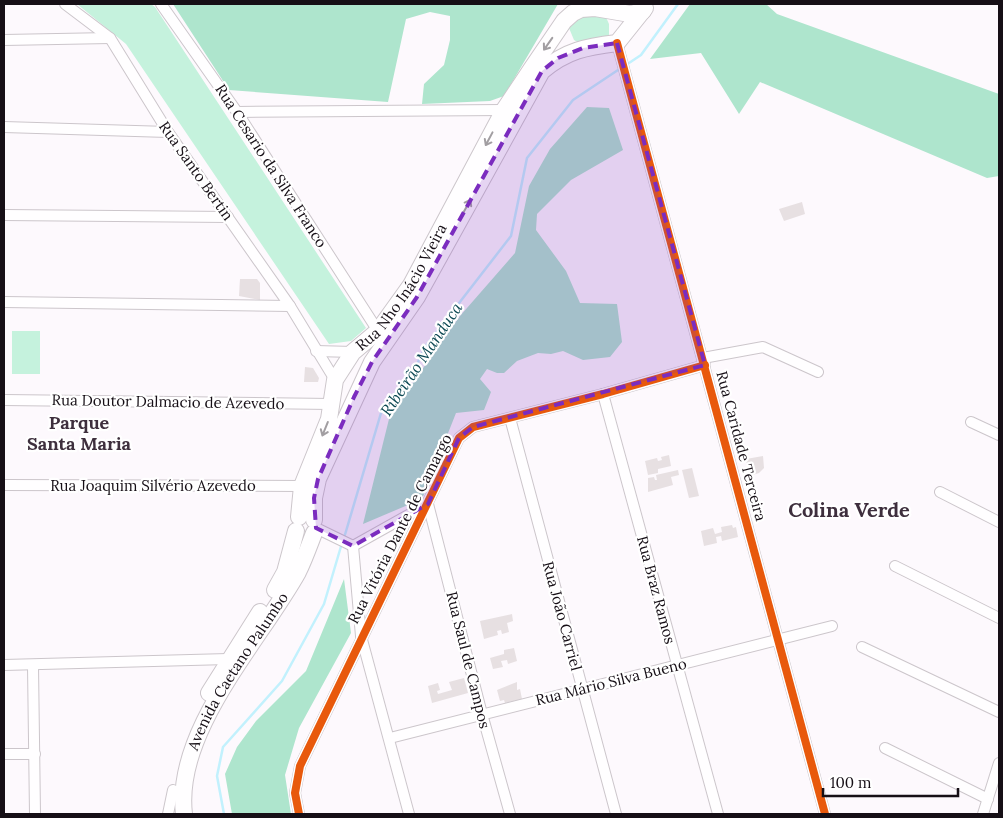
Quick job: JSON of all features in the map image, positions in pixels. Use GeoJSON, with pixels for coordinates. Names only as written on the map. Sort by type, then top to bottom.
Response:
{"type":"FeatureCollection","features":[{"type":"Feature","properties":{"kind":"main road"},"geometry":{"type":"LineString","coordinates":[[537,69],[564,21],[581,9],[595,8],[630,14],[645,7]]}},
{"type":"Feature","properties":{"kind":"main road"},"geometry":{"type":"LineString","coordinates":[[619,50],[645,7]]}},
{"type":"Feature","properties":{"kind":"main road"},"geometry":{"type":"LineString","coordinates":[[611,11],[619,50]]}},
{"type":"Feature","properties":{"kind":"main road"},"geometry":{"type":"LineString","coordinates":[[564,21],[565,35],[570,47],[619,50]]}},
{"type":"Feature","properties":{"kind":"main road"},"geometry":{"type":"LineString","coordinates":[[537,69],[583,48]]}},
{"type":"Feature","properties":{"kind":"main road","name":"Rua Nho Inácio Vieira"},"geometry":{"type":"LineString","coordinates":[[312,527],[302,486],[329,419],[335,380],[353,352],[378,331],[411,285],[504,110],[537,69]]}},
{"type":"Feature","properties":{"kind":"main road","name":"Rua Nho Inácio Vieira"},"geometry":{"type":"LineString","coordinates":[[312,527],[314,498],[318,479],[372,362],[417,296],[537,69]]}},
{"type":"Feature","properties":{"kind":"main road"},"geometry":{"type":"LineString","coordinates":[[353,352],[364,355],[372,362]]}},
{"type":"Feature","properties":{"kind":"main road","name":"Avenida Caetano Palumbo"},"geometry":{"type":"LineString","coordinates":[[174,814],[173,790],[180,754],[197,715],[228,659],[312,527]]}},
{"type":"Feature","properties":{"kind":"main road","name":"Avenida Caetano Palumbo"},"geometry":{"type":"LineString","coordinates":[[184,814],[187,761],[204,721],[298,572],[312,527]]}},
{"type":"Feature","properties":{"kind":"street","name":"Rua Santo Bertin"},"geometry":{"type":"LineString","coordinates":[[65,4],[110,38],[168,132],[290,306],[335,380]]}},
{"type":"Feature","properties":{"kind":"street","name":"Rua Cesario da Silva Franco"},"geometry":{"type":"LineString","coordinates":[[161,4],[237,112],[378,331]]}},
{"type":"Feature","properties":{"kind":"street"},"geometry":{"type":"LineString","coordinates":[[4,40],[110,38]]}},
{"type":"Feature","properties":{"kind":"street","name":"Rua Caridade Terceira"},"geometry":{"type":"LineString","coordinates":[[619,50],[825,814]]}},
{"type":"Feature","properties":{"kind":"street"},"geometry":{"type":"LineString","coordinates":[[237,112],[504,110]]}},
{"type":"Feature","properties":{"kind":"street"},"geometry":{"type":"LineString","coordinates":[[4,127],[168,132]]}},
{"type":"Feature","properties":{"kind":"street"},"geometry":{"type":"LineString","coordinates":[[4,215],[228,217]]}},
{"type":"Feature","properties":{"kind":"street"},"geometry":{"type":"LineString","coordinates":[[4,302],[290,306]]}},
{"type":"Feature","properties":{"kind":"street","name":"Rua Vitória Dante de Camargo"},"geometry":{"type":"LineString","coordinates":[[299,814],[295,793],[300,766],[361,636],[459,438],[473,427],[603,394],[704,361],[763,347],[818,372]]}},
{"type":"Feature","properties":{"kind":"street"},"geometry":{"type":"LineString","coordinates":[[316,351],[353,352]]}},
{"type":"Feature","properties":{"kind":"street","name":"Rua Braz Ramos"},"geometry":{"type":"LineString","coordinates":[[603,394],[676,667],[718,814]]}},
{"type":"Feature","properties":{"kind":"street","name":"Rua Doutor Dalmacio de Azevedo"},"geometry":{"type":"LineString","coordinates":[[4,400],[331,404]]}},
{"type":"Feature","properties":{"kind":"street","name":"Rua João Carriel"},"geometry":{"type":"LineString","coordinates":[[510,418],[616,814]]}},
{"type":"Feature","properties":{"kind":"street"},"geometry":{"type":"LineString","coordinates":[[971,422],[999,435]]}},
{"type":"Feature","properties":{"kind":"street","name":"Rua Joaquim Silvério Azevedo"},"geometry":{"type":"LineString","coordinates":[[4,485],[302,486]]}},
{"type":"Feature","properties":{"kind":"street"},"geometry":{"type":"LineString","coordinates":[[940,492],[999,522]]}},
{"type":"Feature","properties":{"kind":"street"},"geometry":{"type":"LineString","coordinates":[[350,545],[428,504]]}},
{"type":"Feature","properties":{"kind":"street","name":"Rua Saul de Campos"},"geometry":{"type":"LineString","coordinates":[[428,504],[510,814]]}},
{"type":"Feature","properties":{"kind":"street"},"geometry":{"type":"LineString","coordinates":[[312,527],[350,545]]}},
{"type":"Feature","properties":{"kind":"street"},"geometry":{"type":"LineString","coordinates":[[350,545],[361,636],[410,814]]}},
{"type":"Feature","properties":{"kind":"street"},"geometry":{"type":"LineString","coordinates":[[895,566],[999,618]]}},
{"type":"Feature","properties":{"kind":"street","name":"Rua Mário Silva Bueno"},"geometry":{"type":"LineString","coordinates":[[390,738],[832,626]]}},
{"type":"Feature","properties":{"kind":"street"},"geometry":{"type":"LineString","coordinates":[[862,647],[999,712]]}},
{"type":"Feature","properties":{"kind":"street"},"geometry":{"type":"LineString","coordinates":[[4,665],[33,666],[228,659]]}},
{"type":"Feature","properties":{"kind":"street"},"geometry":{"type":"LineString","coordinates":[[33,666],[35,814]]}},
{"type":"Feature","properties":{"kind":"street"},"geometry":{"type":"LineString","coordinates":[[885,748],[988,799]]}},
{"type":"Feature","properties":{"kind":"street"},"geometry":{"type":"LineString","coordinates":[[4,754],[35,754]]}},
{"type":"Feature","properties":{"kind":"street"},"geometry":{"type":"LineString","coordinates":[[983,814],[999,763]]}},
{"type":"Feature","properties":{"kind":"street"},"geometry":{"type":"LineString","coordinates":[[168,814],[173,790]]}},
{"type":"Feature","properties":{"kind":"highlighted area"},"geometry":{"type":"Polygon","coordinates":[[[617,43],[705,365],[473,427],[459,438],[428,504],[353,546],[316,528],[314,498],[318,479],[354,397],[372,362],[417,297],[542,71],[558,58],[583,48],[617,43]]]}},
{"type":"Feature","properties":{"kind":"green space"},"geometry":{"type":"Polygon","coordinates":[[[77,4],[151,4],[155,7],[366,328],[351,341],[329,344],[126,44],[77,4]]]}},
{"type":"Feature","properties":{"kind":"green space"},"geometry":{"type":"Polygon","coordinates":[[[173,4],[558,4],[504,96],[490,101],[422,104],[424,84],[444,65],[450,40],[450,16],[430,12],[406,19],[388,102],[229,90],[173,4]]]}},
{"type":"Feature","properties":{"kind":"green space"},"geometry":{"type":"Polygon","coordinates":[[[690,4],[766,4],[777,14],[999,94],[999,176],[987,178],[760,82],[739,114],[701,53],[650,59],[690,4]]]}},
{"type":"Feature","properties":{"kind":"green space"},"geometry":{"type":"Polygon","coordinates":[[[605,15],[609,24],[609,35],[606,39],[581,44],[574,40],[569,28],[577,16],[605,15]]]}},
{"type":"Feature","properties":{"kind":"green space"},"geometry":{"type":"Polygon","coordinates":[[[587,107],[609,108],[623,150],[571,180],[537,214],[536,230],[566,271],[580,303],[617,304],[622,342],[610,357],[583,360],[563,351],[551,354],[538,353],[517,361],[504,373],[497,373],[487,369],[480,379],[491,392],[484,410],[456,413],[422,499],[363,524],[390,415],[460,316],[515,253],[529,186],[550,149],[587,107]]]}},
{"type":"Feature","properties":{"kind":"green space"},"geometry":{"type":"Polygon","coordinates":[[[12,331],[40,331],[40,374],[12,374],[12,331]]]}},
{"type":"Feature","properties":{"kind":"green space"},"geometry":{"type":"Polygon","coordinates":[[[344,579],[351,633],[299,728],[285,775],[291,814],[232,814],[225,774],[237,747],[256,721],[306,671],[344,579]]]}},
{"type":"Feature","properties":{"kind":"building"},"geometry":{"type":"Polygon","coordinates":[[[802,202],[805,214],[784,221],[779,209],[802,202]]]}},
{"type":"Feature","properties":{"kind":"building"},"geometry":{"type":"Polygon","coordinates":[[[240,279],[257,279],[260,283],[260,300],[239,296],[240,279]]]}},
{"type":"Feature","properties":{"kind":"building"},"geometry":{"type":"Polygon","coordinates":[[[305,367],[313,368],[319,378],[318,382],[304,382],[305,367]]]}},
{"type":"Feature","properties":{"kind":"building"},"geometry":{"type":"Polygon","coordinates":[[[669,455],[671,466],[658,469],[658,473],[648,475],[645,461],[657,458],[658,461],[662,460],[661,457],[669,455]]]}},
{"type":"Feature","properties":{"kind":"building"},"geometry":{"type":"Polygon","coordinates":[[[763,456],[764,468],[759,473],[749,476],[746,459],[763,456]]]}},
{"type":"Feature","properties":{"kind":"building"},"geometry":{"type":"Polygon","coordinates":[[[692,468],[699,496],[689,498],[682,470],[692,468]]]}},
{"type":"Feature","properties":{"kind":"building"},"geometry":{"type":"Polygon","coordinates":[[[678,470],[679,475],[671,477],[673,485],[648,492],[648,478],[654,477],[657,480],[656,475],[678,470]]]}},
{"type":"Feature","properties":{"kind":"building"},"geometry":{"type":"Polygon","coordinates":[[[732,525],[733,528],[736,527],[738,537],[722,541],[721,536],[716,537],[717,543],[704,546],[701,531],[713,528],[715,534],[722,532],[721,527],[732,525]]]}},
{"type":"Feature","properties":{"kind":"building"},"geometry":{"type":"Polygon","coordinates":[[[512,614],[513,621],[507,623],[509,632],[502,634],[501,630],[497,631],[498,635],[484,639],[480,621],[512,614]]]}},
{"type":"Feature","properties":{"kind":"building"},"geometry":{"type":"Polygon","coordinates":[[[514,648],[517,661],[508,664],[507,660],[501,661],[503,667],[493,669],[490,658],[504,654],[504,650],[514,648]]]}},
{"type":"Feature","properties":{"kind":"building"},"geometry":{"type":"Polygon","coordinates":[[[464,678],[468,693],[432,703],[428,686],[438,683],[440,690],[437,691],[438,694],[452,690],[449,682],[464,678]]]}},
{"type":"Feature","properties":{"kind":"building"},"geometry":{"type":"Polygon","coordinates":[[[517,682],[517,690],[520,689],[522,699],[505,703],[504,700],[500,701],[497,690],[517,682]]]}},
{"type":"Feature","properties":{"kind":"waterway","name":"Ribeirão Manduca"},"geometry":{"type":"LineString","coordinates":[[626,65],[641,55],[678,4]]}},
{"type":"Feature","properties":{"kind":"waterway","name":"Ribeirão Manduca"},"geometry":{"type":"LineString","coordinates":[[344,538],[381,413],[414,371],[425,347],[511,236],[527,158],[573,100],[621,68]]}},
{"type":"Feature","properties":{"kind":"waterway","name":"Ribeirão Manduca"},"geometry":{"type":"LineString","coordinates":[[224,814],[217,776],[223,747],[282,681],[324,604],[342,543]]}},
{"type":"Feature","properties":{"kind":"cycle path"},"geometry":{"type":"LineString","coordinates":[[617,43],[825,814]]}},
{"type":"Feature","properties":{"kind":"cycle path"},"geometry":{"type":"LineString","coordinates":[[299,814],[295,793],[300,766],[459,438],[473,427],[603,394],[705,365]]}},
{"type":"Feature","properties":{"kind":"district","name":"Parque Santa Maria"},"geometry":{"type":"Point","coordinates":[79,433]}},
{"type":"Feature","properties":{"kind":"district","name":"Colina Verde"},"geometry":{"type":"Point","coordinates":[849,510]}}]}
